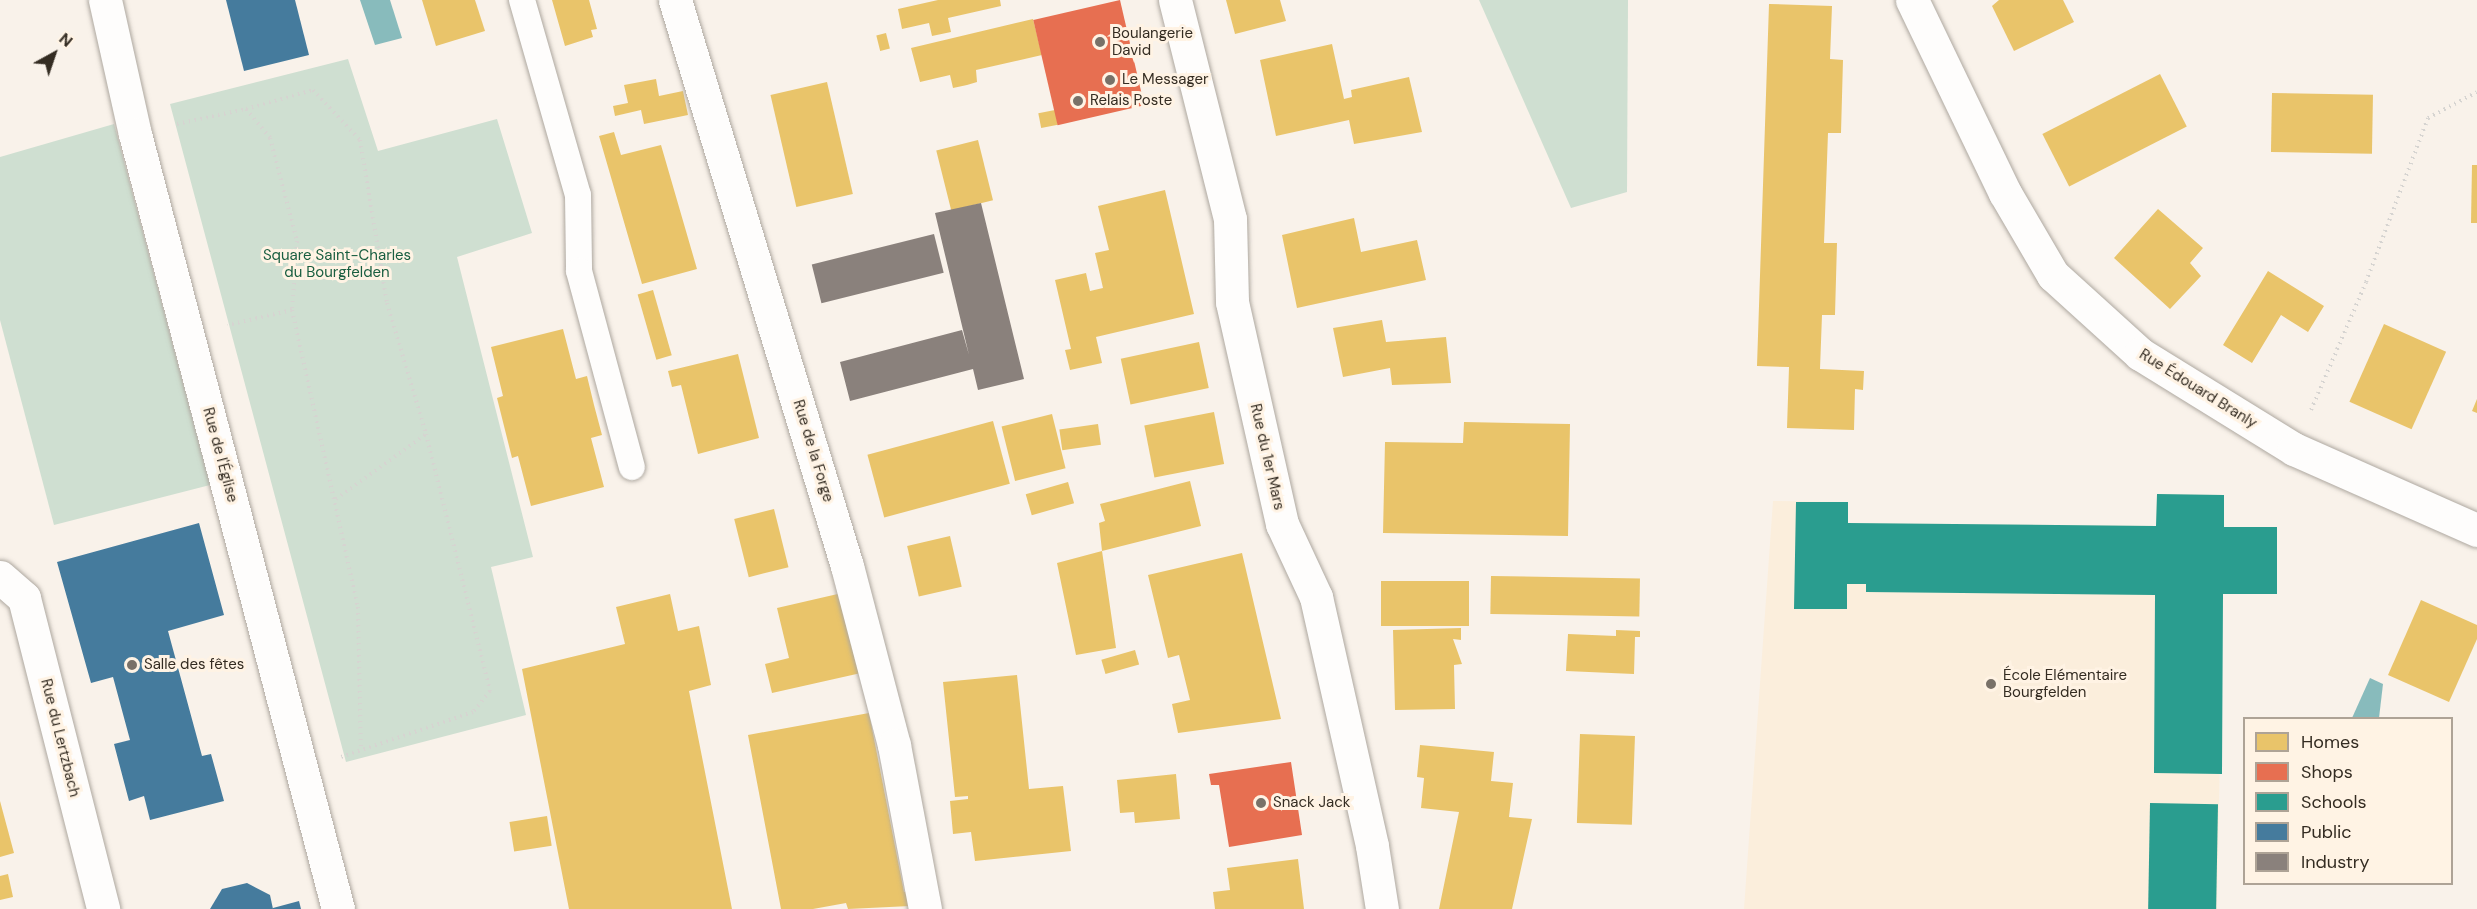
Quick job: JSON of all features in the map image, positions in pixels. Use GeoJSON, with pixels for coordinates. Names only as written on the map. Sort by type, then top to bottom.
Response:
{"type":"FeatureCollection","features":[{"type":"Feature","properties":{"kind":"street","name":"Rue de l'Église"},"geometry":{"type":"LineString","coordinates":[[105,0],[135,134],[338,909]]}},
{"type":"Feature","properties":{"kind":"street","name":"Rue de la Forge"},"geometry":{"type":"LineString","coordinates":[[675,0],[851,577],[894,745],[925,909]]}},
{"type":"Feature","properties":{"kind":"street","name":"Rue du 1er Mars"},"geometry":{"type":"LineString","coordinates":[[1175,0],[1230,219],[1232,302],[1279,512],[1316,597],[1372,846],[1382,909]]}},
{"type":"Feature","properties":{"kind":"street","name":"Rue Édouard Branly"},"geometry":{"type":"LineString","coordinates":[[1912,0],[2005,194],[2053,275],[2140,354],[2294,449],[2477,530]]}},
{"type":"Feature","properties":{"kind":"street","name":"Rue du Lertzbach"},"geometry":{"type":"LineString","coordinates":[[0,577],[24,597],[103,909]]}},
{"type":"Feature","properties":{"kind":"lane"},"geometry":{"type":"LineString","coordinates":[[522,0],[578,195],[579,271],[632,467]]}},
{"type":"Feature","properties":{"kind":"path"},"geometry":{"type":"LineString","coordinates":[[135,134],[246,109],[313,90],[360,141],[387,303],[426,434],[490,691],[472,712],[362,748],[303,771]]}},
{"type":"Feature","properties":{"kind":"path"},"geometry":{"type":"LineString","coordinates":[[2294,449],[2366,282],[2428,118],[2477,92]]}},
{"type":"Feature","properties":{"kind":"path"},"geometry":{"type":"LineString","coordinates":[[246,109],[270,138],[297,241],[292,310],[336,499],[358,607],[362,748]]}},
{"type":"Feature","properties":{"kind":"path"},"geometry":{"type":"LineString","coordinates":[[188,334],[292,310]]}},
{"type":"Feature","properties":{"kind":"path"},"geometry":{"type":"LineString","coordinates":[[336,499],[426,434]]}},
{"type":"Feature","properties":{"kind":"shaded area","name":"École Elémentaire Bourgfelden"},"geometry":{"type":"Polygon","coordinates":[[[2157,494],[2224,495],[2224,527],[2277,527],[2277,594],[2223,594],[2217,909],[1744,909],[1773,501],[1848,502],[1848,523],[2156,526],[2157,494]]]}},
{"type":"Feature","properties":{"kind":"green space"},"geometry":{"type":"Polygon","coordinates":[[[1479,0],[1628,0],[1627,192],[1571,208],[1479,0]]]}},
{"type":"Feature","properties":{"kind":"green space","name":"Square Saint-Charles du Bourgfelden"},"geometry":{"type":"Polygon","coordinates":[[[348,59],[378,151],[497,119],[532,233],[457,257],[533,557],[491,567],[526,715],[346,762],[170,104],[348,59]]]}},
{"type":"Feature","properties":{"kind":"green space"},"geometry":{"type":"Polygon","coordinates":[[[114,124],[210,485],[54,525],[0,320],[0,157],[114,124]]]}},
{"type":"Feature","properties":{"kind":"water"},"geometry":{"type":"Polygon","coordinates":[[[360,0],[390,0],[402,38],[375,45],[360,0]]]}},
{"type":"Feature","properties":{"kind":"water"},"geometry":{"type":"Polygon","coordinates":[[[2370,678],[2383,684],[2379,717],[2352,717],[2370,678]]]}},
{"type":"Feature","properties":{"kind":"building: Homes"},"geometry":{"type":"Polygon","coordinates":[[[422,0],[475,0],[485,31],[436,46],[422,0]]]}},
{"type":"Feature","properties":{"kind":"building: Homes"},"geometry":{"type":"Polygon","coordinates":[[[552,0],[589,0],[597,29],[591,30],[593,37],[565,46],[552,0]]]}},
{"type":"Feature","properties":{"kind":"building: Homes"},"geometry":{"type":"Polygon","coordinates":[[[938,0],[1000,0],[1001,6],[948,18],[951,32],[932,36],[929,23],[902,29],[898,9],[938,0]]]}},
{"type":"Feature","properties":{"kind":"building: Homes"},"geometry":{"type":"Polygon","coordinates":[[[1226,0],[1280,0],[1286,21],[1235,34],[1226,0]]]}},
{"type":"Feature","properties":{"kind":"building: Homes"},"geometry":{"type":"Polygon","coordinates":[[[1999,0],[2063,0],[2074,22],[2014,51],[1992,6],[1999,0]]]}},
{"type":"Feature","properties":{"kind":"building: Homes"},"geometry":{"type":"Polygon","coordinates":[[[1769,4],[1832,6],[1830,59],[1843,60],[1841,133],[1828,133],[1824,243],[1837,243],[1835,315],[1822,315],[1820,369],[1864,371],[1863,390],[1855,389],[1854,430],[1787,428],[1789,367],[1757,366],[1769,4]]]}},
{"type":"Feature","properties":{"kind":"building: Homes"},"geometry":{"type":"Polygon","coordinates":[[[1033,19],[1042,55],[976,70],[977,82],[967,85],[953,88],[950,75],[920,82],[911,48],[1033,19]]]}},
{"type":"Feature","properties":{"kind":"building: Homes"},"geometry":{"type":"Polygon","coordinates":[[[886,33],[890,49],[880,51],[876,35],[886,33]]]}},
{"type":"Feature","properties":{"kind":"building: Homes"},"geometry":{"type":"Polygon","coordinates":[[[1332,44],[1344,99],[1352,97],[1351,90],[1409,77],[1422,132],[1354,144],[1349,120],[1276,136],[1260,60],[1332,44]]]}},
{"type":"Feature","properties":{"kind":"building: Homes"},"geometry":{"type":"Polygon","coordinates":[[[2160,74],[2187,127],[2069,186],[2042,134],[2160,74]]]}},
{"type":"Feature","properties":{"kind":"building: Homes"},"geometry":{"type":"Polygon","coordinates":[[[656,79],[659,96],[683,91],[688,115],[644,124],[641,110],[615,116],[613,106],[628,103],[624,85],[656,79]]]}},
{"type":"Feature","properties":{"kind":"building: Homes"},"geometry":{"type":"Polygon","coordinates":[[[827,82],[853,194],[796,207],[770,95],[827,82]]]}},
{"type":"Feature","properties":{"kind":"building: Homes"},"geometry":{"type":"Polygon","coordinates":[[[2272,93],[2373,95],[2372,154],[2271,152],[2272,93]]]}},
{"type":"Feature","properties":{"kind":"building: Homes"},"geometry":{"type":"Polygon","coordinates":[[[1055,110],[1058,125],[1041,128],[1038,113],[1055,110]]]}},
{"type":"Feature","properties":{"kind":"building: Homes"},"geometry":{"type":"Polygon","coordinates":[[[614,132],[621,155],[661,145],[697,269],[642,284],[599,136],[614,132]]]}},
{"type":"Feature","properties":{"kind":"building: Homes"},"geometry":{"type":"Polygon","coordinates":[[[978,140],[993,200],[951,211],[936,150],[978,140]]]}},
{"type":"Feature","properties":{"kind":"building: Homes"},"geometry":{"type":"Polygon","coordinates":[[[2472,165],[2477,165],[2477,223],[2471,223],[2472,165]]]}},
{"type":"Feature","properties":{"kind":"building: Homes"},"geometry":{"type":"Polygon","coordinates":[[[1165,190],[1194,314],[1096,337],[1102,363],[1070,370],[1065,350],[1071,349],[1055,280],[1086,273],[1090,291],[1103,288],[1095,253],[1109,250],[1098,206],[1165,190]]]}},
{"type":"Feature","properties":{"kind":"building: Homes"},"geometry":{"type":"Polygon","coordinates":[[[2158,209],[2203,248],[2190,263],[2201,276],[2170,309],[2114,258],[2158,209]]]}},
{"type":"Feature","properties":{"kind":"building: Homes"},"geometry":{"type":"Polygon","coordinates":[[[1354,218],[1361,252],[1417,240],[1426,280],[1297,308],[1282,235],[1354,218]]]}},
{"type":"Feature","properties":{"kind":"building: Homes"},"geometry":{"type":"Polygon","coordinates":[[[2268,271],[2324,306],[2308,332],[2281,315],[2252,363],[2223,345],[2268,271]]]}},
{"type":"Feature","properties":{"kind":"building: Homes"},"geometry":{"type":"Polygon","coordinates":[[[653,290],[672,355],[656,360],[638,294],[653,290]]]}},
{"type":"Feature","properties":{"kind":"building: Homes"},"geometry":{"type":"Polygon","coordinates":[[[1382,320],[1386,342],[1446,337],[1451,383],[1392,385],[1390,368],[1343,377],[1333,328],[1382,320]]]}},
{"type":"Feature","properties":{"kind":"building: Homes"},"geometry":{"type":"Polygon","coordinates":[[[2384,324],[2446,352],[2412,429],[2349,402],[2384,324]]]}},
{"type":"Feature","properties":{"kind":"building: Homes"},"geometry":{"type":"Polygon","coordinates":[[[563,329],[576,379],[587,376],[602,435],[591,438],[604,487],[531,506],[518,456],[512,458],[497,398],[503,396],[491,347],[563,329]]]}},
{"type":"Feature","properties":{"kind":"building: Homes"},"geometry":{"type":"Polygon","coordinates":[[[1199,342],[1209,388],[1131,405],[1121,359],[1199,342]]]}},
{"type":"Feature","properties":{"kind":"building: Homes"},"geometry":{"type":"Polygon","coordinates":[[[738,354],[759,438],[698,454],[681,385],[672,387],[668,371],[738,354]]]}},
{"type":"Feature","properties":{"kind":"building: Homes"},"geometry":{"type":"Polygon","coordinates":[[[2477,399],[2477,413],[2472,411],[2477,399]]]}},
{"type":"Feature","properties":{"kind":"building: Homes"},"geometry":{"type":"Polygon","coordinates":[[[1214,412],[1224,464],[1154,478],[1144,426],[1214,412]]]}},
{"type":"Feature","properties":{"kind":"building: Homes"},"geometry":{"type":"Polygon","coordinates":[[[1052,414],[1066,468],[1015,481],[1002,427],[1052,414]]]}},
{"type":"Feature","properties":{"kind":"building: Homes"},"geometry":{"type":"Polygon","coordinates":[[[993,421],[1010,484],[884,517],[867,455],[993,421]]]}},
{"type":"Feature","properties":{"kind":"building: Homes"},"geometry":{"type":"Polygon","coordinates":[[[1464,422],[1570,424],[1568,536],[1383,533],[1385,442],[1463,443],[1464,422]]]}},
{"type":"Feature","properties":{"kind":"building: Homes"},"geometry":{"type":"Polygon","coordinates":[[[1098,424],[1101,445],[1062,450],[1059,429],[1098,424]]]}},
{"type":"Feature","properties":{"kind":"building: Homes"},"geometry":{"type":"Polygon","coordinates":[[[1190,481],[1201,526],[1102,551],[1099,523],[1105,521],[1100,504],[1190,481]]]}},
{"type":"Feature","properties":{"kind":"building: Homes"},"geometry":{"type":"Polygon","coordinates":[[[1068,482],[1074,503],[1032,515],[1026,494],[1068,482]]]}},
{"type":"Feature","properties":{"kind":"building: Homes"},"geometry":{"type":"Polygon","coordinates":[[[774,509],[789,567],[749,577],[734,519],[774,509]]]}},
{"type":"Feature","properties":{"kind":"building: Homes"},"geometry":{"type":"Polygon","coordinates":[[[950,536],[962,587],[919,597],[907,546],[950,536]]]}},
{"type":"Feature","properties":{"kind":"building: Homes"},"geometry":{"type":"Polygon","coordinates":[[[1102,551],[1116,648],[1076,655],[1057,563],[1102,551]]]}},
{"type":"Feature","properties":{"kind":"building: Homes"},"geometry":{"type":"Polygon","coordinates":[[[1242,553],[1281,719],[1178,733],[1172,704],[1190,700],[1179,655],[1168,658],[1148,575],[1242,553]]]}},
{"type":"Feature","properties":{"kind":"building: Homes"},"geometry":{"type":"Polygon","coordinates":[[[1491,576],[1640,579],[1639,617],[1490,614],[1491,576]]]}},
{"type":"Feature","properties":{"kind":"building: Homes"},"geometry":{"type":"Polygon","coordinates":[[[1381,581],[1469,581],[1469,626],[1381,626],[1381,581]]]}},
{"type":"Feature","properties":{"kind":"building: Homes"},"geometry":{"type":"Polygon","coordinates":[[[842,593],[861,673],[772,693],[765,664],[789,658],[777,608],[842,593]]]}},
{"type":"Feature","properties":{"kind":"building: Homes"},"geometry":{"type":"Polygon","coordinates":[[[670,594],[678,631],[699,626],[711,685],[689,691],[732,909],[569,909],[522,669],[625,644],[616,607],[670,594]]]}},
{"type":"Feature","properties":{"kind":"building: Homes"},"geometry":{"type":"Polygon","coordinates":[[[2421,600],[2477,625],[2477,639],[2449,702],[2388,675],[2421,600]]]}},
{"type":"Feature","properties":{"kind":"building: Homes"},"geometry":{"type":"Polygon","coordinates":[[[1461,628],[1461,640],[1453,639],[1462,664],[1454,665],[1455,709],[1395,710],[1393,630],[1461,628]]]}},
{"type":"Feature","properties":{"kind":"building: Homes"},"geometry":{"type":"Polygon","coordinates":[[[1616,630],[1640,631],[1640,637],[1635,637],[1634,674],[1566,671],[1568,634],[1616,636],[1616,630]]]}},
{"type":"Feature","properties":{"kind":"building: Homes"},"geometry":{"type":"Polygon","coordinates":[[[1135,650],[1139,664],[1105,674],[1101,660],[1135,650]]]}},
{"type":"Feature","properties":{"kind":"building: Homes"},"geometry":{"type":"Polygon","coordinates":[[[1017,675],[1029,789],[1063,786],[1071,851],[975,861],[971,832],[953,834],[950,801],[968,799],[968,796],[955,797],[943,682],[1017,675]]]}},
{"type":"Feature","properties":{"kind":"building: Homes"},"geometry":{"type":"Polygon","coordinates":[[[869,713],[904,892],[908,891],[910,906],[848,909],[846,903],[813,909],[781,909],[748,735],[869,713]]]}},
{"type":"Feature","properties":{"kind":"building: Homes"},"geometry":{"type":"Polygon","coordinates":[[[1580,734],[1635,736],[1632,825],[1577,823],[1580,734]]]}},
{"type":"Feature","properties":{"kind":"building: Homes"},"geometry":{"type":"Polygon","coordinates":[[[1420,745],[1494,752],[1491,781],[1513,783],[1509,817],[1532,819],[1512,909],[1439,909],[1459,812],[1421,808],[1424,778],[1417,777],[1420,745]]]}},
{"type":"Feature","properties":{"kind":"building: Homes"},"geometry":{"type":"Polygon","coordinates":[[[1176,774],[1180,819],[1135,823],[1134,812],[1120,813],[1117,780],[1176,774]]]}},
{"type":"Feature","properties":{"kind":"building: Homes"},"geometry":{"type":"Polygon","coordinates":[[[0,801],[14,853],[0,857],[0,801]]]}},
{"type":"Feature","properties":{"kind":"building: Homes"},"geometry":{"type":"Polygon","coordinates":[[[547,816],[552,846],[514,852],[509,822],[547,816]]]}},
{"type":"Feature","properties":{"kind":"building: Homes"},"geometry":{"type":"Polygon","coordinates":[[[1298,859],[1304,909],[1215,909],[1213,892],[1230,890],[1227,868],[1298,859]]]}},
{"type":"Feature","properties":{"kind":"building: Homes"},"geometry":{"type":"Polygon","coordinates":[[[8,874],[13,897],[0,900],[0,876],[8,874]]]}},
{"type":"Feature","properties":{"kind":"building: Shops"},"geometry":{"type":"Polygon","coordinates":[[[1120,0],[1144,105],[1058,125],[1033,20],[1120,0]]]}},
{"type":"Feature","properties":{"kind":"building: Shops"},"geometry":{"type":"Polygon","coordinates":[[[1291,762],[1302,835],[1229,847],[1219,785],[1211,785],[1209,774],[1291,762]]]}},
{"type":"Feature","properties":{"kind":"building: Schools"},"geometry":{"type":"Polygon","coordinates":[[[2157,494],[2224,495],[2224,527],[2277,527],[2277,594],[2223,594],[2222,774],[2154,773],[2155,595],[1866,592],[1866,584],[1847,584],[1847,609],[1794,609],[1796,502],[1848,502],[1848,523],[2156,526],[2157,494]]]}},
{"type":"Feature","properties":{"kind":"building: Schools"},"geometry":{"type":"Polygon","coordinates":[[[2150,803],[2218,804],[2216,909],[2148,909],[2150,803]]]}},
{"type":"Feature","properties":{"kind":"building: Public"},"geometry":{"type":"Polygon","coordinates":[[[226,0],[295,0],[309,55],[244,71],[226,0]]]}},
{"type":"Feature","properties":{"kind":"building: Public","name":"Salle des fêtes"},"geometry":{"type":"Polygon","coordinates":[[[199,523],[224,615],[168,631],[202,756],[211,754],[224,801],[150,820],[144,796],[129,801],[114,744],[130,740],[113,677],[91,683],[57,562],[199,523]]]}},
{"type":"Feature","properties":{"kind":"building: Public"},"geometry":{"type":"Polygon","coordinates":[[[247,883],[270,895],[273,909],[210,909],[222,889],[247,883]]]}},
{"type":"Feature","properties":{"kind":"building: Public"},"geometry":{"type":"Polygon","coordinates":[[[299,901],[301,909],[273,909],[273,908],[299,901]]]}},
{"type":"Feature","properties":{"kind":"building: Industry"},"geometry":{"type":"Polygon","coordinates":[[[981,203],[1024,379],[978,390],[973,369],[850,401],[840,362],[962,330],[969,355],[935,213],[981,203]]]}},
{"type":"Feature","properties":{"kind":"building: Industry"},"geometry":{"type":"Polygon","coordinates":[[[934,234],[944,273],[821,303],[812,264],[934,234]]]}},
{"type":"Feature","properties":{"kind":"place","name":"Boulangerie David"},"geometry":{"type":"Point","coordinates":[1100,42]}},
{"type":"Feature","properties":{"kind":"place","name":"Le Messager"},"geometry":{"type":"Point","coordinates":[1110,80]}},
{"type":"Feature","properties":{"kind":"place","name":"Relais Poste"},"geometry":{"type":"Point","coordinates":[1078,101]}},
{"type":"Feature","properties":{"kind":"place","name":"Salle des fêtes"},"geometry":{"type":"Point","coordinates":[132,665]}},
{"type":"Feature","properties":{"kind":"place","name":"École Elémentaire Bourgfelden"},"geometry":{"type":"Point","coordinates":[1991,684]}},
{"type":"Feature","properties":{"kind":"place","name":"Snack Jack"},"geometry":{"type":"Point","coordinates":[1261,803]}}]}
